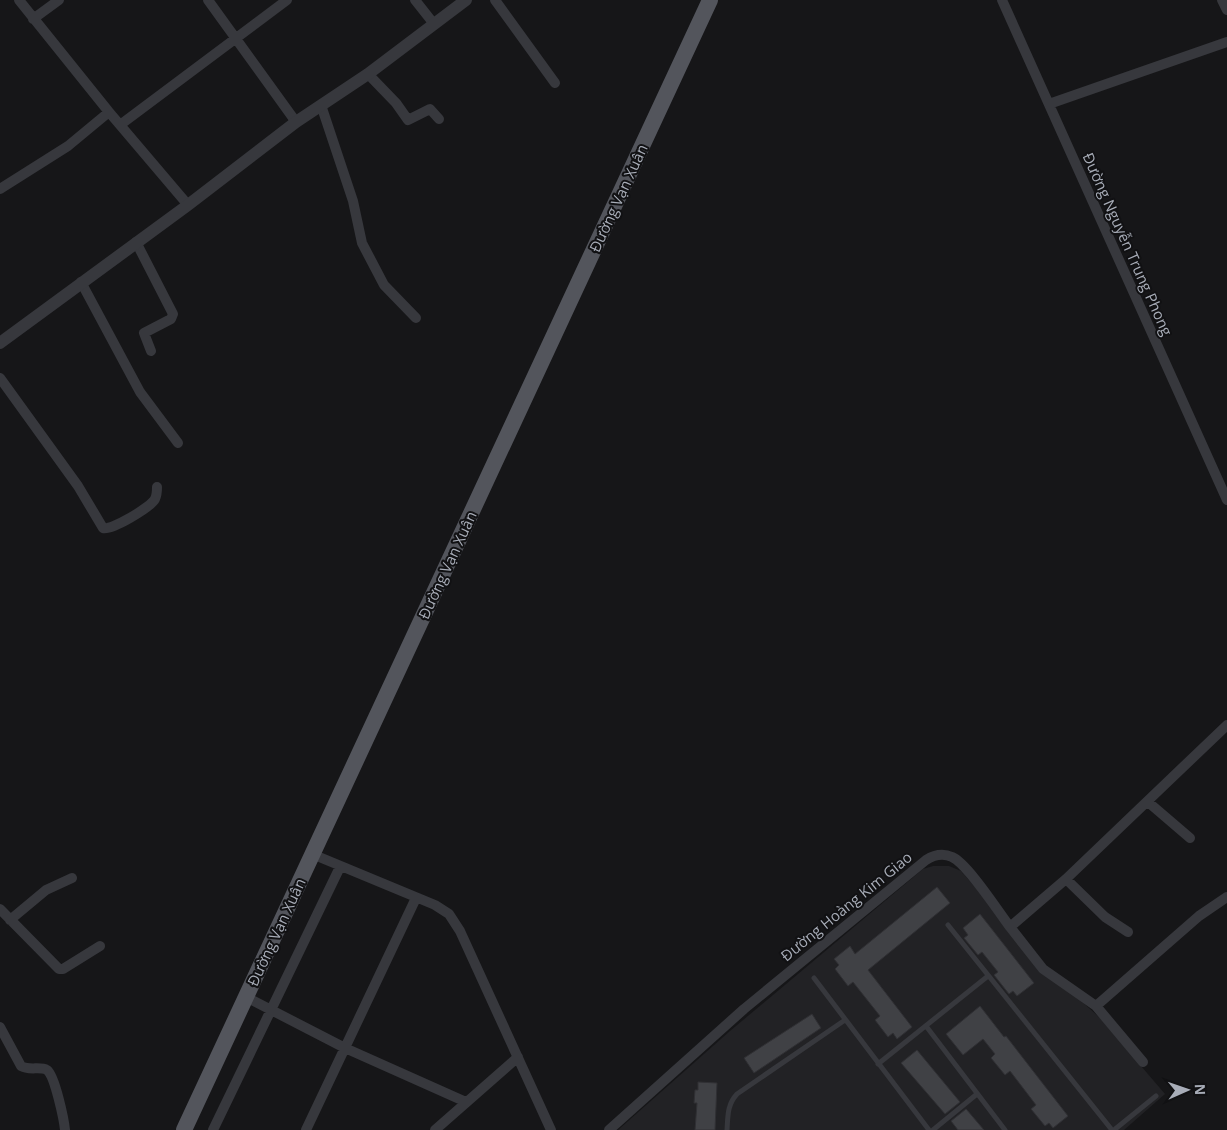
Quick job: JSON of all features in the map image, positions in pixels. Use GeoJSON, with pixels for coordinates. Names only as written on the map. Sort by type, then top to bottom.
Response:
{"type":"FeatureCollection","features":[{"type":"Feature","properties":{"kind":"main road","name":"Đường Vạn Xuân"},"geometry":{"type":"LineString","coordinates":[[184,1130],[710,0]]}},
{"type":"Feature","properties":{"kind":"street"},"geometry":{"type":"LineString","coordinates":[[19,0],[109,112],[188,205]]}},
{"type":"Feature","properties":{"kind":"street"},"geometry":{"type":"LineString","coordinates":[[33,19],[59,0]]}},
{"type":"Feature","properties":{"kind":"street"},"geometry":{"type":"LineString","coordinates":[[208,0],[296,122]]}},
{"type":"Feature","properties":{"kind":"street"},"geometry":{"type":"LineString","coordinates":[[120,125],[235,37],[287,0]]}},
{"type":"Feature","properties":{"kind":"street"},"geometry":{"type":"LineString","coordinates":[[415,0],[434,24]]}},
{"type":"Feature","properties":{"kind":"street"},"geometry":{"type":"LineString","coordinates":[[0,342],[188,205],[296,122],[368,74],[466,0]]}},
{"type":"Feature","properties":{"kind":"street"},"geometry":{"type":"LineString","coordinates":[[495,0],[555,83]]}},
{"type":"Feature","properties":{"kind":"street","name":"Đường Nguyễn Trung Phong"},"geometry":{"type":"LineString","coordinates":[[1002,0],[1227,500]]}},
{"type":"Feature","properties":{"kind":"street"},"geometry":{"type":"LineString","coordinates":[[1222,0],[1227,10]]}},
{"type":"Feature","properties":{"kind":"street"},"geometry":{"type":"LineString","coordinates":[[1049,104],[1227,42]]}},
{"type":"Feature","properties":{"kind":"street"},"geometry":{"type":"LineString","coordinates":[[368,74],[388,94],[408,120],[430,109],[439,119]]}},
{"type":"Feature","properties":{"kind":"street"},"geometry":{"type":"LineString","coordinates":[[322,105],[353,201],[362,243],[384,285],[416,318]]}},
{"type":"Feature","properties":{"kind":"street"},"geometry":{"type":"LineString","coordinates":[[1,186],[68,146],[109,112]]}},
{"type":"Feature","properties":{"kind":"street"},"geometry":{"type":"LineString","coordinates":[[136,242],[173,314],[171,319],[144,333],[151,351]]}},
{"type":"Feature","properties":{"kind":"street"},"geometry":{"type":"LineString","coordinates":[[81,282],[140,392],[178,443]]}},
{"type":"Feature","properties":{"kind":"street"},"geometry":{"type":"LineString","coordinates":[[0,378],[78,486],[103,528],[112,528],[151,503],[156,497],[157,487]]}},
{"type":"Feature","properties":{"kind":"street"},"geometry":{"type":"LineString","coordinates":[[1010,927],[1066,879],[1227,725]]}},
{"type":"Feature","properties":{"kind":"street"},"geometry":{"type":"LineString","coordinates":[[1148,802],[1190,838]]}},
{"type":"Feature","properties":{"kind":"street"},"geometry":{"type":"LineString","coordinates":[[312,854],[435,905],[449,914],[460,931],[518,1057],[547,1128]]}},
{"type":"Feature","properties":{"kind":"street","name":"Đường Hoàng Kim Giao"},"geometry":{"type":"LineString","coordinates":[[609,1130],[744,1009],[930,858],[944,855],[962,862],[1042,969],[1096,1006],[1143,1062]]}},
{"type":"Feature","properties":{"kind":"street"},"geometry":{"type":"LineString","coordinates":[[213,1130],[340,867]]}},
{"type":"Feature","properties":{"kind":"street"},"geometry":{"type":"LineString","coordinates":[[10,920],[46,890],[72,878]]}},
{"type":"Feature","properties":{"kind":"street"},"geometry":{"type":"LineString","coordinates":[[1066,879],[1105,917],[1128,932]]}},
{"type":"Feature","properties":{"kind":"street"},"geometry":{"type":"LineString","coordinates":[[1096,1006],[1199,916],[1227,897]]}},
{"type":"Feature","properties":{"kind":"street"},"geometry":{"type":"LineString","coordinates":[[306,1130],[416,898]]}},
{"type":"Feature","properties":{"kind":"street"},"geometry":{"type":"LineString","coordinates":[[0,909],[59,969],[63,969],[100,946]]}},
{"type":"Feature","properties":{"kind":"street"},"geometry":{"type":"LineString","coordinates":[[246,997],[345,1048],[466,1102]]}},
{"type":"Feature","properties":{"kind":"street"},"geometry":{"type":"LineString","coordinates":[[0,1027],[21,1066],[31,1070],[44,1069],[49,1073],[60,1106],[65,1130]]}},
{"type":"Feature","properties":{"kind":"street"},"geometry":{"type":"LineString","coordinates":[[435,1130],[518,1057]]}},
{"type":"Feature","properties":{"kind":"lane"},"geometry":{"type":"LineString","coordinates":[[948,926],[1113,1130],[1156,1096]]}},
{"type":"Feature","properties":{"kind":"lane"},"geometry":{"type":"LineString","coordinates":[[878,1064],[988,976]]}},
{"type":"Feature","properties":{"kind":"lane"},"geometry":{"type":"LineString","coordinates":[[814,978],[878,1064],[931,1130],[977,1094]]}},
{"type":"Feature","properties":{"kind":"lane"},"geometry":{"type":"LineString","coordinates":[[727,1130],[728,1109],[731,1100],[736,1094],[845,1020]]}},
{"type":"Feature","properties":{"kind":"lane"},"geometry":{"type":"LineString","coordinates":[[926,1026],[1006,1130]]}},
{"type":"Feature","properties":{"kind":"shaded area"},"geometry":{"type":"Polygon","coordinates":[[[933,866],[949,866],[961,871],[1047,970],[1100,1018],[1165,1094],[1124,1130],[618,1130],[730,1031],[923,869],[933,866]]]}},
{"type":"Feature","properties":{"kind":"building"},"geometry":{"type":"Polygon","coordinates":[[[937,887],[950,903],[868,970],[912,1027],[897,1039],[893,1033],[888,1037],[875,1020],[880,1016],[853,982],[848,986],[835,969],[839,965],[834,959],[850,946],[855,954],[937,887]]]}},
{"type":"Feature","properties":{"kind":"building"},"geometry":{"type":"Polygon","coordinates":[[[980,914],[1034,983],[1017,996],[1013,991],[1009,994],[994,975],[998,972],[982,952],[978,955],[964,938],[968,935],[963,928],[980,914]]]}},
{"type":"Feature","properties":{"kind":"building"},"geometry":{"type":"Polygon","coordinates":[[[980,1006],[1004,1037],[1006,1036],[1068,1116],[1053,1128],[1049,1123],[1045,1126],[1031,1109],[1036,1105],[1010,1071],[1005,1075],[991,1058],[995,1054],[983,1039],[963,1055],[946,1034],[980,1006]]]}},
{"type":"Feature","properties":{"kind":"building"},"geometry":{"type":"Polygon","coordinates":[[[812,1014],[821,1028],[754,1073],[744,1058],[812,1014]]]}},
{"type":"Feature","properties":{"kind":"building"},"geometry":{"type":"Polygon","coordinates":[[[917,1050],[960,1102],[945,1114],[901,1063],[917,1050]]]}},
{"type":"Feature","properties":{"kind":"building"},"geometry":{"type":"Polygon","coordinates":[[[698,1082],[717,1083],[715,1130],[695,1130],[697,1103],[694,1103],[698,1082]]]}},
{"type":"Feature","properties":{"kind":"building"},"geometry":{"type":"Polygon","coordinates":[[[966,1109],[984,1130],[958,1130],[951,1121],[966,1109]]]}}]}
